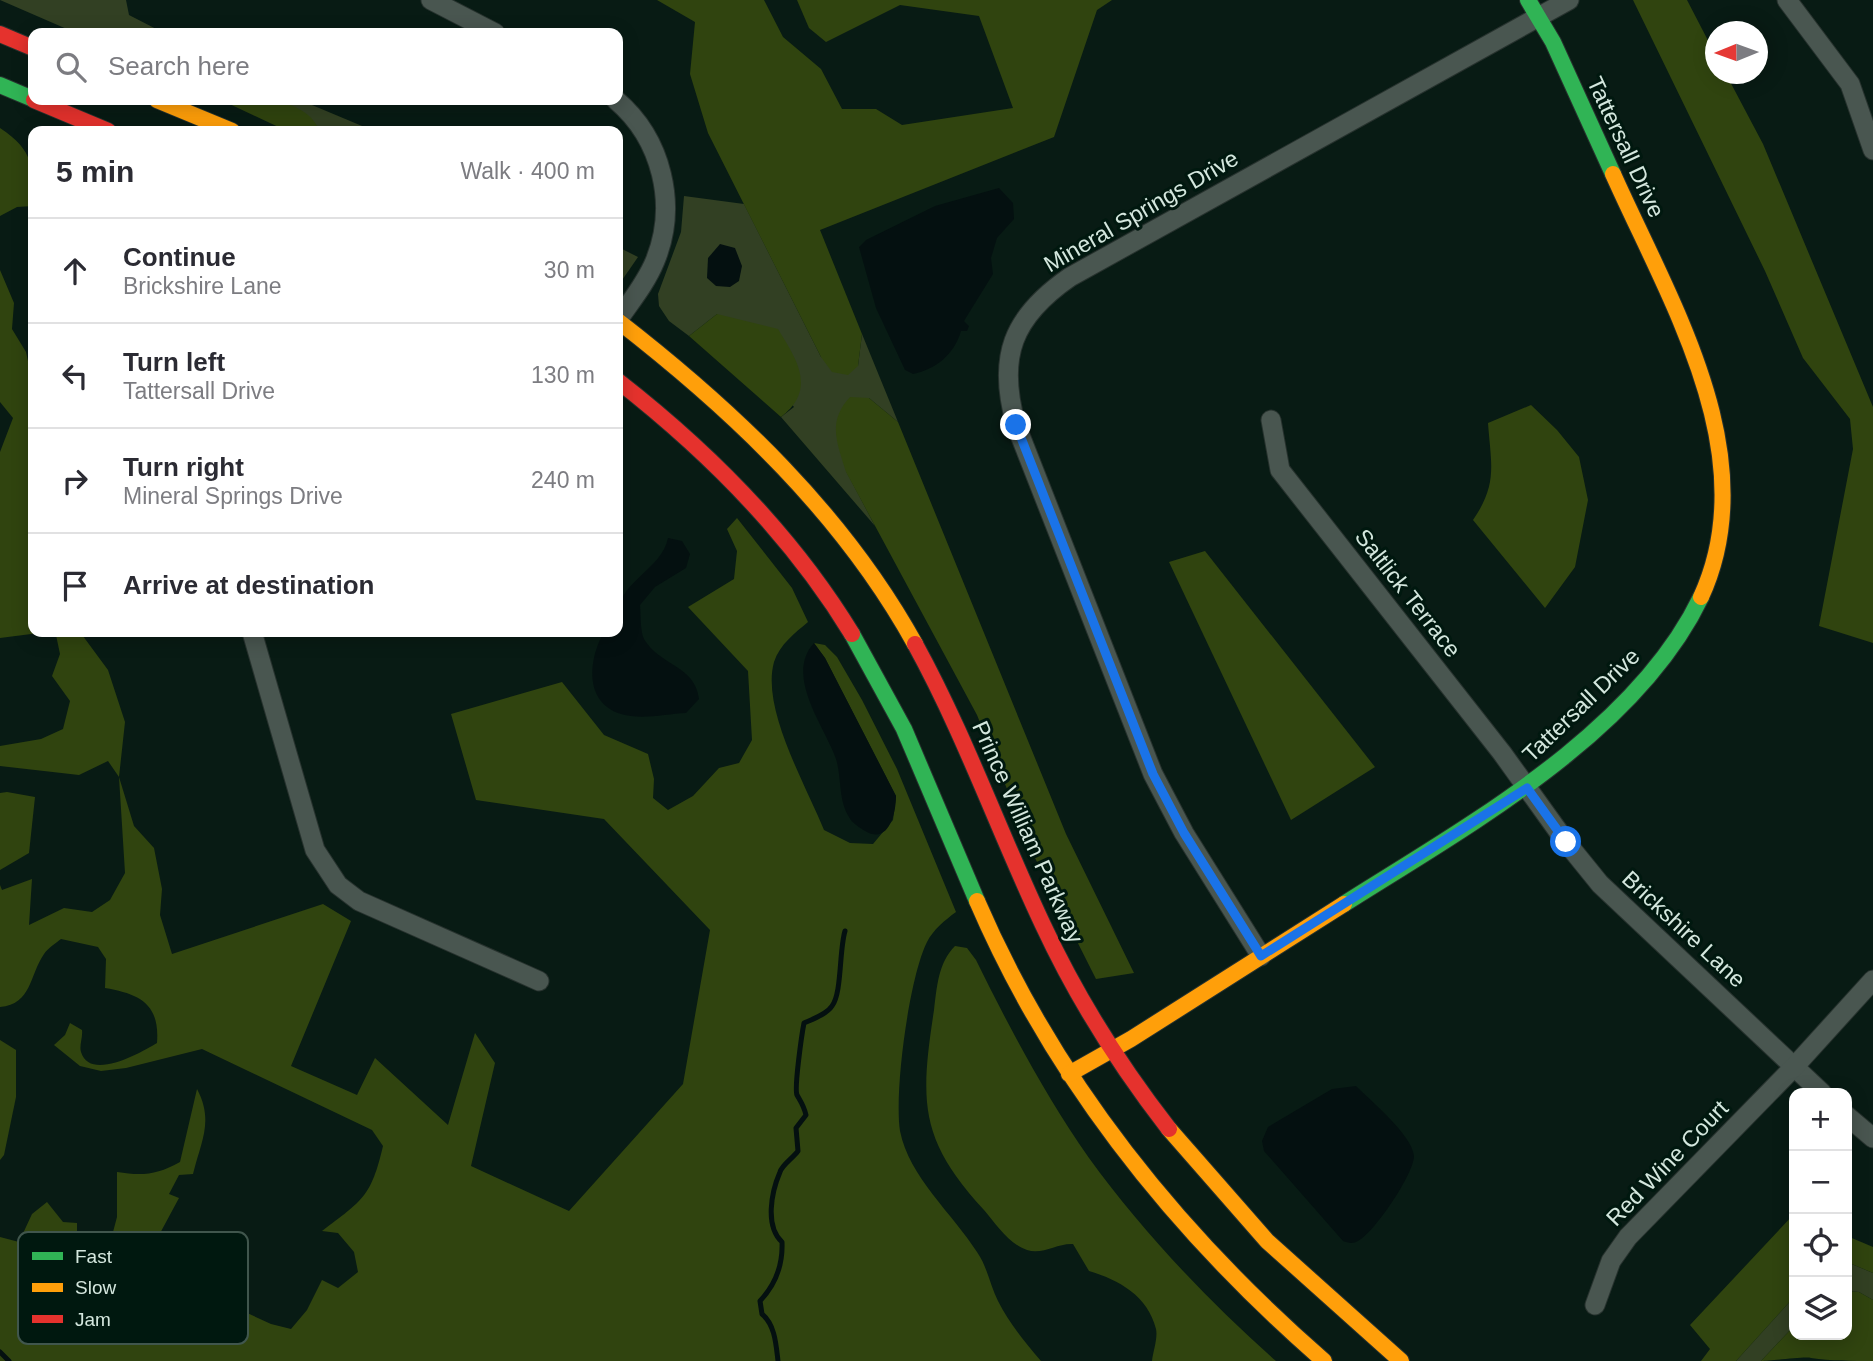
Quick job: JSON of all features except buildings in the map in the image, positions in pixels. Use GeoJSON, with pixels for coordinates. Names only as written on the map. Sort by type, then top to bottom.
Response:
{"type":"FeatureCollection","features":[{"type":"Feature","properties":{"kind":"main road","name":"Tattersall Drive"},"geometry":{"type":"LineString","coordinates":[[1069,1074],[1527,788],[1604,721],[1652,672],[1684,628],[1706,588],[1721,536],[1724,472],[1718,428],[1703,375],[1683,325],[1553,42],[1528,0]]}},
{"type":"Feature","properties":{"kind":"main road"},"geometry":{"type":"LineString","coordinates":[[0,34],[28,46]]}},
{"type":"Feature","properties":{"kind":"main road"},"geometry":{"type":"LineString","coordinates":[[0,85],[28,97]]}},
{"type":"Feature","properties":{"kind":"main road"},"geometry":{"type":"LineString","coordinates":[[46,105],[96,126]]}},
{"type":"Feature","properties":{"kind":"main road"},"geometry":{"type":"LineString","coordinates":[[169,105],[220,126]]}},
{"type":"Feature","properties":{"kind":"main road","name":"Prince William Parkway"},"geometry":{"type":"LineString","coordinates":[[623,325],[670,359],[759,440],[840,533],[876,583],[934,680],[1027,895],[1058,957],[1112,1049],[1166,1129],[1244,1220],[1304,1280],[1401,1361]]}},
{"type":"Feature","properties":{"kind":"main road"},"geometry":{"type":"LineString","coordinates":[[623,385],[668,422],[739,490],[796,556],[845,624],[903,727],[980,910],[1013,978],[1069,1074],[1146,1183],[1187,1231],[1230,1277],[1324,1361]]}},
{"type":"Feature","properties":{"kind":"street"},"geometry":{"type":"LineString","coordinates":[[431,0],[485,28]]}},
{"type":"Feature","properties":{"kind":"street","name":"Mineral Springs Drive"},"geometry":{"type":"LineString","coordinates":[[1261,956],[1184,833],[1153,774],[1016,425],[1007,392],[1007,371],[1013,344],[1024,320],[1041,297],[1070,277],[1569,0]]}},
{"type":"Feature","properties":{"kind":"street"},"geometry":{"type":"LineString","coordinates":[[1787,0],[1850,84],[1873,150]]}},
{"type":"Feature","properties":{"kind":"street"},"geometry":{"type":"LineString","coordinates":[[621,105],[635,119],[654,149],[664,184],[666,207],[662,237],[655,260],[623,313]]}},
{"type":"Feature","properties":{"kind":"street","name":"Saltlick Terrace"},"geometry":{"type":"LineString","coordinates":[[1271,419],[1280,470],[1527,788]]}},
{"type":"Feature","properties":{"kind":"street"},"geometry":{"type":"LineString","coordinates":[[253,637],[315,850],[338,885],[359,901],[539,981]]}},
{"type":"Feature","properties":{"kind":"street","name":"Brickshire Lane"},"geometry":{"type":"LineString","coordinates":[[1527,788],[1600,884],[1817,1088]]}},
{"type":"Feature","properties":{"kind":"street","name":"Red Wine Court"},"geometry":{"type":"LineString","coordinates":[[1595,1305],[1611,1261],[1628,1237],[1794,1067],[1873,980]]}},
{"type":"Feature","properties":{"kind":"street"},"geometry":{"type":"LineString","coordinates":[[1852,1120],[1873,1138]]}},
{"type":"Feature","properties":{"kind":"green space"},"geometry":{"type":"Polygon","coordinates":[[[0,0],[126,0],[129,15],[154,28],[64,28],[0,0]]]}},
{"type":"Feature","properties":{"kind":"green space"},"geometry":{"type":"Polygon","coordinates":[[[657,0],[764,0],[783,37],[821,69],[842,109],[876,109],[902,125],[1013,108],[979,16],[900,5],[826,42],[809,28],[797,0],[1112,0],[1097,10],[1054,137],[820,230],[862,334],[858,366],[848,375],[832,372],[821,357],[708,133],[690,74],[695,22],[657,0]]]}},
{"type":"Feature","properties":{"kind":"green space"},"geometry":{"type":"Polygon","coordinates":[[[1633,0],[1687,0],[1705,35],[1705,84],[1731,84],[1763,144],[1873,407],[1873,643],[1819,626],[1853,449],[1850,419],[1803,358],[1765,271],[1633,0]]]}},
{"type":"Feature","properties":{"kind":"green space"},"geometry":{"type":"Polygon","coordinates":[[[232,105],[290,105],[302,111],[317,126],[276,126],[232,105]]]}},
{"type":"Feature","properties":{"kind":"green space"},"geometry":{"type":"Polygon","coordinates":[[[287,105],[312,105],[362,126],[314,126],[287,105]]]}},
{"type":"Feature","properties":{"kind":"green space"},"geometry":{"type":"Polygon","coordinates":[[[0,128],[20,145],[28,157],[28,206],[17,207],[0,216],[0,128]]]}},
{"type":"Feature","properties":{"kind":"green space"},"geometry":{"type":"Polygon","coordinates":[[[684,196],[744,204],[821,357],[858,366],[862,334],[898,422],[869,398],[846,471],[875,526],[781,417],[794,407],[717,314],[689,336],[669,321],[659,306],[658,294],[681,232],[684,196]]]}},
{"type":"Feature","properties":{"kind":"green space"},"geometry":{"type":"Polygon","coordinates":[[[623,250],[638,257],[623,279],[623,250]]]}},
{"type":"Feature","properties":{"kind":"green space"},"geometry":{"type":"Polygon","coordinates":[[[0,270],[14,303],[12,329],[26,352],[28,361],[28,634],[0,638],[0,452],[13,418],[0,402],[0,270]]]}},
{"type":"Feature","properties":{"kind":"green space"},"geometry":{"type":"Polygon","coordinates":[[[717,314],[778,329],[797,363],[801,385],[792,406],[781,417],[689,336],[717,314]]]}},
{"type":"Feature","properties":{"kind":"green space"},"geometry":{"type":"Polygon","coordinates":[[[850,397],[869,398],[898,422],[1066,834],[1134,973],[1096,979],[1035,858],[977,715],[846,472],[837,442],[836,424],[838,415],[850,397]]]}},
{"type":"Feature","properties":{"kind":"green space"},"geometry":{"type":"Polygon","coordinates":[[[1531,405],[1557,430],[1579,457],[1588,500],[1575,567],[1545,608],[1473,520],[1490,484],[1488,423],[1531,405]]]}},
{"type":"Feature","properties":{"kind":"green space"},"geometry":{"type":"Polygon","coordinates":[[[737,518],[792,588],[808,622],[788,639],[780,650],[774,662],[772,681],[779,724],[787,747],[824,830],[850,843],[873,844],[893,820],[896,796],[825,658],[814,643],[825,645],[837,657],[862,700],[897,769],[956,912],[940,925],[927,942],[914,981],[901,1064],[900,1131],[912,1164],[977,1252],[1002,1309],[1041,1361],[0,1361],[0,1237],[18,1242],[18,1344],[248,1344],[248,1313],[271,1324],[291,1329],[307,1310],[322,1280],[338,1288],[358,1272],[354,1252],[338,1233],[322,1231],[356,1204],[369,1187],[383,1146],[372,1130],[202,1049],[126,1068],[101,1071],[80,1066],[54,1045],[65,1035],[70,1023],[82,1030],[81,1052],[86,1061],[95,1065],[129,1058],[157,1043],[155,1019],[145,1003],[128,994],[105,988],[106,959],[98,947],[61,939],[44,954],[24,995],[10,1005],[0,1007],[0,885],[2,890],[32,879],[29,925],[64,908],[92,912],[110,900],[125,873],[119,777],[134,826],[154,848],[162,889],[160,915],[172,954],[323,904],[351,921],[291,1066],[357,1095],[375,1058],[448,1125],[475,1033],[495,1063],[471,1166],[569,1211],[683,1084],[710,930],[604,819],[476,800],[451,714],[562,682],[604,735],[648,754],[654,779],[653,798],[668,810],[693,796],[719,768],[739,763],[752,740],[748,671],[688,607],[734,579],[737,551],[727,529],[737,518]]]}},
{"type":"Feature","properties":{"kind":"green space"},"geometry":{"type":"Polygon","coordinates":[[[1205,551],[1375,767],[1291,820],[1169,562],[1205,551]]]}},
{"type":"Feature","properties":{"kind":"green space"},"geometry":{"type":"Polygon","coordinates":[[[56,637],[84,637],[108,670],[125,722],[119,777],[108,761],[79,775],[0,766],[0,746],[41,739],[63,729],[70,701],[52,676],[60,654],[56,637]]]}},
{"type":"Feature","properties":{"kind":"green space"},"geometry":{"type":"Polygon","coordinates":[[[0,793],[35,797],[29,853],[0,870],[0,793]]]}},
{"type":"Feature","properties":{"kind":"green space"},"geometry":{"type":"Polygon","coordinates":[[[955,946],[967,948],[976,960],[1043,1086],[1073,1135],[1109,1185],[1177,1264],[1276,1361],[1152,1361],[1156,1329],[1146,1307],[1131,1291],[1111,1279],[1089,1271],[1073,1244],[1039,1251],[1020,1247],[1003,1233],[963,1185],[936,1140],[929,1118],[927,1095],[929,1042],[937,984],[945,960],[955,946]]]}},
{"type":"Feature","properties":{"kind":"green space"},"geometry":{"type":"Polygon","coordinates":[[[0,1040],[16,1050],[16,1097],[4,1155],[0,1160],[0,1040]]]}},
{"type":"Feature","properties":{"kind":"green space"},"geometry":{"type":"Polygon","coordinates":[[[197,1089],[205,1111],[204,1131],[193,1174],[179,1175],[169,1194],[179,1198],[161,1232],[113,1232],[117,1217],[117,1172],[149,1173],[164,1170],[180,1162],[197,1089]]]}},
{"type":"Feature","properties":{"kind":"green space"},"geometry":{"type":"Polygon","coordinates":[[[47,1202],[63,1222],[77,1223],[77,1232],[24,1232],[32,1214],[47,1202]]]}},
{"type":"Feature","properties":{"kind":"green space"},"geometry":{"type":"Polygon","coordinates":[[[1789,1219],[1789,1303],[1736,1361],[1701,1361],[1710,1349],[1690,1325],[1789,1219]]]}},
{"type":"Feature","properties":{"kind":"green space"},"geometry":{"type":"Polygon","coordinates":[[[1852,1238],[1873,1247],[1873,1273],[1852,1264],[1852,1238]]]}},
{"type":"Feature","properties":{"kind":"green space"},"geometry":{"type":"Polygon","coordinates":[[[1852,1264],[1873,1273],[1873,1300],[1859,1292],[1852,1291],[1852,1264]]]}},
{"type":"Feature","properties":{"kind":"green space"},"geometry":{"type":"Polygon","coordinates":[[[1852,1291],[1859,1292],[1873,1300],[1873,1361],[1808,1358],[1761,1361],[1789,1331],[1789,1340],[1852,1340],[1852,1291]]]}},
{"type":"Feature","properties":{"kind":"green space"},"geometry":{"type":"Polygon","coordinates":[[[1789,1303],[1789,1331],[1761,1361],[1736,1361],[1789,1303]]]}},
{"type":"Feature","properties":{"kind":"shaded area"},"geometry":{"type":"Polygon","coordinates":[[[999,188],[1013,203],[1014,219],[997,238],[991,258],[993,274],[964,321],[969,326],[967,331],[961,331],[954,347],[943,360],[929,369],[913,374],[905,370],[876,308],[859,247],[866,240],[935,206],[999,188]]]}},
{"type":"Feature","properties":{"kind":"shaded area"},"geometry":{"type":"Polygon","coordinates":[[[720,244],[735,248],[742,266],[739,281],[730,287],[716,286],[707,278],[708,258],[720,244]]]}},
{"type":"Feature","properties":{"kind":"shaded area"},"geometry":{"type":"Polygon","coordinates":[[[668,538],[682,541],[690,554],[686,568],[655,587],[640,605],[642,632],[651,648],[691,679],[699,699],[686,713],[629,716],[609,708],[600,700],[593,678],[595,654],[602,637],[623,637],[623,597],[664,548],[668,538]]]}},
{"type":"Feature","properties":{"kind":"shaded area"},"geometry":{"type":"Polygon","coordinates":[[[814,643],[825,658],[896,796],[893,818],[880,834],[865,831],[850,819],[846,810],[836,759],[805,686],[803,671],[806,656],[814,643]]]}},
{"type":"Feature","properties":{"kind":"shaded area"},"geometry":{"type":"Polygon","coordinates":[[[1356,1086],[1399,1129],[1412,1148],[1414,1156],[1408,1176],[1383,1215],[1365,1236],[1350,1243],[1343,1241],[1264,1151],[1262,1141],[1268,1127],[1332,1089],[1356,1086]]]}},
{"type":"Feature","properties":{"kind":"waterway"},"geometry":{"type":"LineString","coordinates":[[778,1361],[774,1335],[762,1314],[760,1301],[774,1281],[781,1259],[782,1242],[773,1227],[772,1199],[781,1169],[798,1151],[796,1128],[806,1115],[796,1090],[804,1023],[827,1011],[835,1000],[845,931]]}},
{"type":"Feature","properties":{"kind":"waterway"},"geometry":{"type":"LineString","coordinates":[[0,1352],[9,1361]]}},
{"type":"Feature","properties":{"kind":"traffic: fast"},"geometry":{"type":"LineString","coordinates":[[1528,0],[1553,42],[1613,174]]}},
{"type":"Feature","properties":{"kind":"traffic: fast"},"geometry":{"type":"LineString","coordinates":[[0,85],[28,97]]}},
{"type":"Feature","properties":{"kind":"traffic: fast"},"geometry":{"type":"LineString","coordinates":[[1344,904],[1494,808],[1592,733],[1635,691],[1672,646],[1701,597]]}},
{"type":"Feature","properties":{"kind":"traffic: fast"},"geometry":{"type":"LineString","coordinates":[[852,634],[904,729],[977,901]]}},
{"type":"Feature","properties":{"kind":"traffic: slow"},"geometry":{"type":"LineString","coordinates":[[169,105],[220,126]]}},
{"type":"Feature","properties":{"kind":"traffic: slow"},"geometry":{"type":"LineString","coordinates":[[1613,174],[1683,327],[1703,381],[1717,435],[1723,489],[1718,544],[1701,597]]}},
{"type":"Feature","properties":{"kind":"traffic: slow"},"geometry":{"type":"LineString","coordinates":[[623,325],[703,391],[783,467],[855,551],[915,644]]}},
{"type":"Feature","properties":{"kind":"traffic: slow"},"geometry":{"type":"LineString","coordinates":[[977,901],[1008,967],[1043,1031],[1124,1150],[1218,1260],[1324,1361]]}},
{"type":"Feature","properties":{"kind":"traffic: slow"},"geometry":{"type":"LineString","coordinates":[[1069,1074],[1131,1039],[1344,904]]}},
{"type":"Feature","properties":{"kind":"traffic: slow"},"geometry":{"type":"LineString","coordinates":[[1169,1129],[1267,1241],[1401,1361]]}},
{"type":"Feature","properties":{"kind":"traffic: jam"},"geometry":{"type":"LineString","coordinates":[[0,34],[28,46]]}},
{"type":"Feature","properties":{"kind":"traffic: jam"},"geometry":{"type":"LineString","coordinates":[[46,105],[96,126]]}},
{"type":"Feature","properties":{"kind":"traffic: jam"},"geometry":{"type":"LineString","coordinates":[[623,385],[684,436],[746,497],[802,562],[852,634]]}},
{"type":"Feature","properties":{"kind":"traffic: jam"},"geometry":{"type":"LineString","coordinates":[[915,644],[950,713],[1027,890],[1070,979],[1100,1031],[1169,1129]]}},
{"type":"Feature","properties":{"kind":"route"},"geometry":{"type":"LineString","coordinates":[[1016,425],[1153,774],[1184,833],[1261,956],[1527,788],[1566,842]]}}]}
